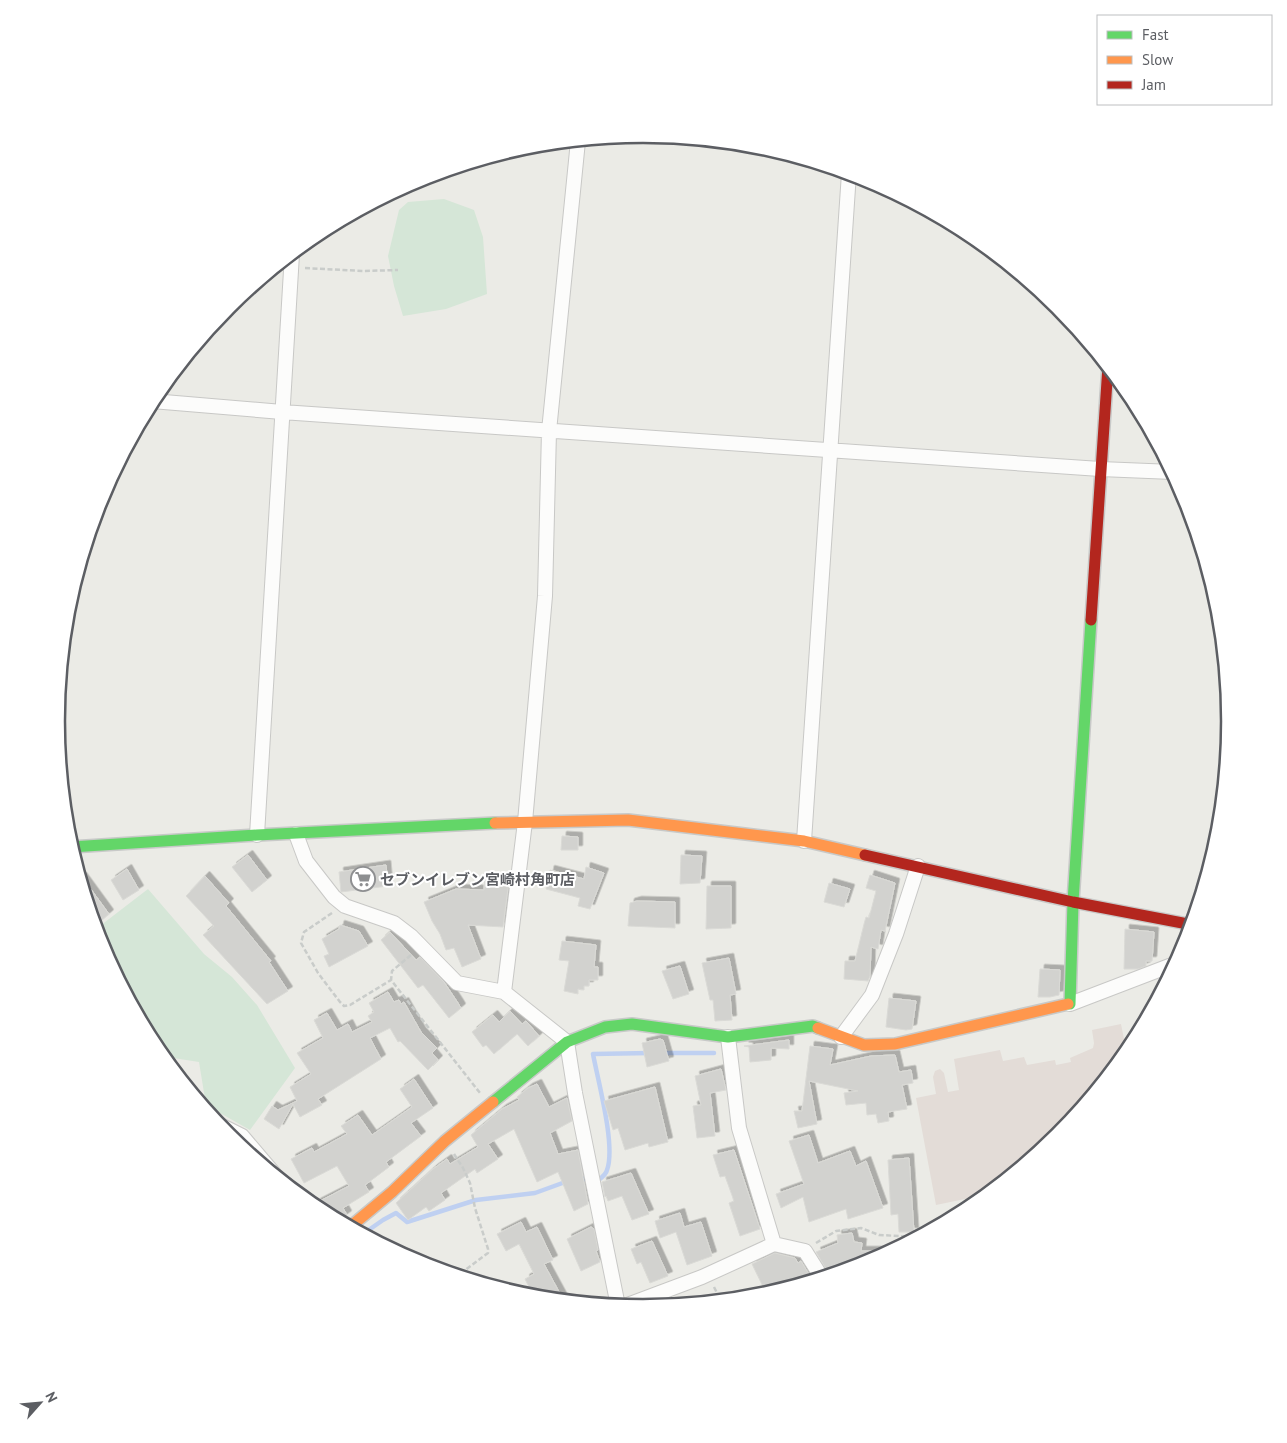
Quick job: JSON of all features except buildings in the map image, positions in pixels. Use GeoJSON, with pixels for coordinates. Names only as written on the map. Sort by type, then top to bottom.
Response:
{"type":"FeatureCollection","features":[{"type":"Feature","properties":{"kind":"street"},"geometry":{"type":"LineString","coordinates":[[504,992],[525,822],[545,596],[549,431],[577,147]]}},
{"type":"Feature","properties":{"kind":"street"},"geometry":{"type":"LineString","coordinates":[[804,841],[848,181]]}},
{"type":"Feature","properties":{"kind":"street"},"geometry":{"type":"LineString","coordinates":[[257,835],[292,262]]}},
{"type":"Feature","properties":{"kind":"street"},"geometry":{"type":"LineString","coordinates":[[1070,1004],[1073,902],[1107,376]]}},
{"type":"Feature","properties":{"kind":"street"},"geometry":{"type":"LineString","coordinates":[[160,403],[1100,469],[1165,472]]}},
{"type":"Feature","properties":{"kind":"street"},"geometry":{"type":"LineString","coordinates":[[79,846],[257,835],[525,822],[628,820],[804,841],[1073,902],[1185,924]]}},
{"type":"Feature","properties":{"kind":"street"},"geometry":{"type":"LineString","coordinates":[[296,834],[306,861],[334,897],[344,905],[394,923],[422,946],[457,983],[504,992],[567,1042],[575,1093],[617,1299]]}},
{"type":"Feature","properties":{"kind":"street"},"geometry":{"type":"LineString","coordinates":[[841,1037],[872,996],[896,934],[918,866]]}},
{"type":"Feature","properties":{"kind":"street"},"geometry":{"type":"LineString","coordinates":[[355,1223],[392,1192],[445,1141],[567,1042],[605,1028],[632,1024],[728,1037],[813,1026],[864,1045],[894,1044],[1070,1004],[1167,967]]}},
{"type":"Feature","properties":{"kind":"street"},"geometry":{"type":"LineString","coordinates":[[728,1037],[739,1128],[774,1244]]}},
{"type":"Feature","properties":{"kind":"street"},"geometry":{"type":"LineString","coordinates":[[237,1133],[242,1136],[250,1145]]}},
{"type":"Feature","properties":{"kind":"street"},"geometry":{"type":"LineString","coordinates":[[641,1300],[702,1277],[774,1244],[806,1253],[818,1272]]}},
{"type":"Feature","properties":{"kind":"path"},"geometry":{"type":"LineString","coordinates":[[293,261],[364,271],[398,270]]}},
{"type":"Feature","properties":{"kind":"path"},"geometry":{"type":"LineString","coordinates":[[344,905],[304,932],[301,943],[318,973],[344,1006],[350,1005],[391,980]]}},
{"type":"Feature","properties":{"kind":"path"},"geometry":{"type":"LineString","coordinates":[[422,946],[392,971],[391,980],[490,1106]]}},
{"type":"Feature","properties":{"kind":"path"},"geometry":{"type":"LineString","coordinates":[[445,1141],[463,1168],[470,1183],[475,1208],[488,1249],[488,1253],[464,1271]]}},
{"type":"Feature","properties":{"kind":"path"},"geometry":{"type":"LineString","coordinates":[[806,1253],[818,1242],[836,1231],[861,1228],[879,1235],[906,1236]]}},
{"type":"Feature","properties":{"kind":"shaded area"},"geometry":{"type":"Polygon","coordinates":[[[1121,1024],[1125,1043],[1078,1103],[1053,1131],[996,1180],[973,1197],[936,1205],[916,1098],[936,1094],[933,1077],[935,1071],[940,1069],[944,1073],[948,1092],[959,1090],[954,1059],[1000,1050],[1003,1061],[1024,1057],[1027,1065],[1055,1060],[1056,1065],[1071,1062],[1070,1058],[1093,1048],[1092,1030],[1121,1024]]]}},
{"type":"Feature","properties":{"kind":"green space"},"geometry":{"type":"Polygon","coordinates":[[[444,199],[474,210],[483,237],[487,294],[446,309],[403,316],[388,256],[399,210],[408,202],[444,199]]]}},
{"type":"Feature","properties":{"kind":"green space"},"geometry":{"type":"Polygon","coordinates":[[[148,889],[204,954],[232,977],[257,1005],[295,1068],[250,1130],[216,1111],[205,1098],[199,1062],[173,1058],[162,1043],[125,977],[102,924],[148,889]]]}},
{"type":"Feature","properties":{"kind":"waterway"},"geometry":{"type":"LineString","coordinates":[[578,1178],[597,1181],[606,1173],[609,1159],[608,1130],[593,1054],[650,1053]]}},
{"type":"Feature","properties":{"kind":"waterway"},"geometry":{"type":"LineString","coordinates":[[663,1053],[714,1053]]}},
{"type":"Feature","properties":{"kind":"waterway"},"geometry":{"type":"LineString","coordinates":[[369,1230],[396,1213],[407,1222],[476,1200],[535,1193],[568,1181]]}},
{"type":"Feature","properties":{"kind":"traffic: fast"},"geometry":{"type":"LineString","coordinates":[[1068,1004],[1070,1004],[1073,902],[1091,620]]}},
{"type":"Feature","properties":{"kind":"traffic: fast"},"geometry":{"type":"LineString","coordinates":[[79,846],[495,823]]}},
{"type":"Feature","properties":{"kind":"traffic: fast"},"geometry":{"type":"LineString","coordinates":[[493,1102],[567,1042],[605,1027],[632,1024],[728,1037],[813,1026],[818,1028]]}},
{"type":"Feature","properties":{"kind":"traffic: slow"},"geometry":{"type":"LineString","coordinates":[[495,823],[628,820],[804,841],[865,855]]}},
{"type":"Feature","properties":{"kind":"traffic: slow"},"geometry":{"type":"LineString","coordinates":[[818,1028],[864,1045],[895,1044],[1068,1004]]}},
{"type":"Feature","properties":{"kind":"traffic: slow"},"geometry":{"type":"LineString","coordinates":[[355,1223],[392,1192],[445,1141],[493,1102]]}},
{"type":"Feature","properties":{"kind":"traffic: jam"},"geometry":{"type":"LineString","coordinates":[[1091,620],[1107,376]]}},
{"type":"Feature","properties":{"kind":"traffic: jam"},"geometry":{"type":"LineString","coordinates":[[865,855],[1073,902],[1185,923]]}},
{"type":"Feature","properties":{"kind":"place","name":"セブンイレブン宮崎村角町店"},"geometry":{"type":"Point","coordinates":[363,879]}}]}
